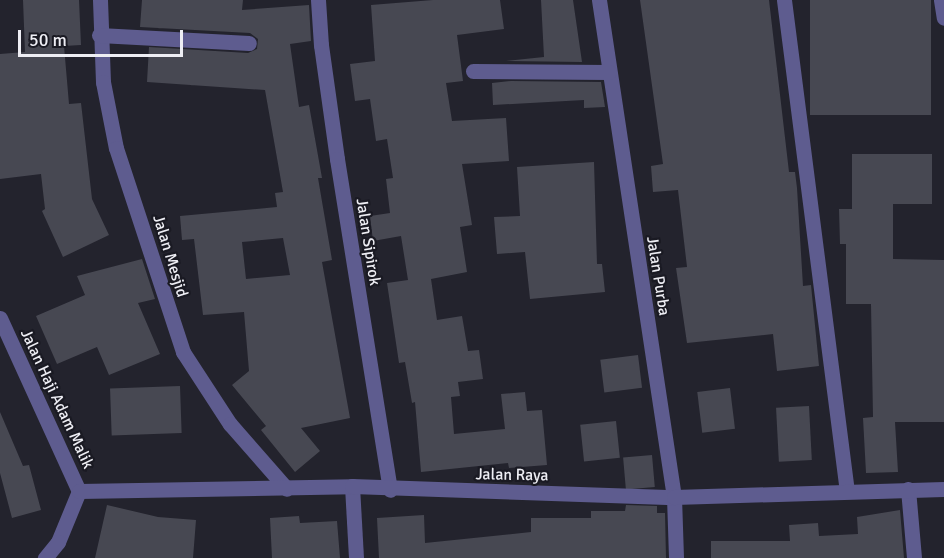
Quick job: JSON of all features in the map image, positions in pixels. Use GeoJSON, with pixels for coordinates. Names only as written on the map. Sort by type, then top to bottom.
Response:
{"type":"FeatureCollection","features":[{"type":"Feature","properties":{"kind":"street","name":"Jalan Mesjid"},"geometry":{"type":"LineString","coordinates":[[100,0],[99,35],[103,82],[116,148],[183,352],[230,424],[287,489]]}},
{"type":"Feature","properties":{"kind":"street","name":"Jalan Sipirok"},"geometry":{"type":"LineString","coordinates":[[318,0],[321,45],[337,159],[390,490]]}},
{"type":"Feature","properties":{"kind":"street","name":"Jalan Purba"},"geometry":{"type":"LineString","coordinates":[[599,0],[674,497],[676,558]]}},
{"type":"Feature","properties":{"kind":"street"},"geometry":{"type":"LineString","coordinates":[[784,0],[847,490]]}},
{"type":"Feature","properties":{"kind":"street"},"geometry":{"type":"LineString","coordinates":[[941,0],[944,18]]}},
{"type":"Feature","properties":{"kind":"street"},"geometry":{"type":"LineString","coordinates":[[99,35],[249,43]]}},
{"type":"Feature","properties":{"kind":"street"},"geometry":{"type":"LineString","coordinates":[[473,71],[609,72]]}},
{"type":"Feature","properties":{"kind":"street","name":"Jalan Haji Adam Malik"},"geometry":{"type":"LineString","coordinates":[[0,318],[79,491],[58,542],[45,558]]}},
{"type":"Feature","properties":{"kind":"street"},"geometry":{"type":"LineString","coordinates":[[352,486],[356,558]]}},
{"type":"Feature","properties":{"kind":"street","name":"Jalan Raya"},"geometry":{"type":"LineString","coordinates":[[79,491],[287,489],[352,486],[390,490],[674,497],[847,490],[944,489]]}},
{"type":"Feature","properties":{"kind":"street"},"geometry":{"type":"LineString","coordinates":[[908,489],[914,558]]}},
{"type":"Feature","properties":{"kind":"building"},"geometry":{"type":"Polygon","coordinates":[[[23,0],[79,0],[81,45],[64,46],[69,104],[81,103],[92,199],[109,235],[63,257],[42,211],[45,209],[41,174],[0,179],[0,54],[25,52],[23,0]]]}},
{"type":"Feature","properties":{"kind":"building"},"geometry":{"type":"Polygon","coordinates":[[[142,0],[243,0],[242,10],[309,5],[311,41],[290,44],[299,107],[309,105],[322,178],[318,178],[332,260],[322,262],[350,418],[301,428],[320,451],[295,472],[261,430],[266,426],[232,385],[249,371],[244,312],[203,315],[194,239],[182,240],[180,216],[277,207],[275,193],[283,192],[265,90],[147,82],[149,47],[248,53],[257,49],[258,39],[250,33],[140,27],[142,0]],[[283,238],[242,242],[246,279],[290,275],[283,238]]]}},
{"type":"Feature","properties":{"kind":"building"},"geometry":{"type":"Polygon","coordinates":[[[433,0],[500,0],[504,29],[457,35],[463,81],[446,83],[452,121],[506,118],[509,161],[462,164],[472,225],[460,227],[467,272],[431,279],[437,320],[462,316],[468,351],[479,350],[483,379],[458,382],[460,396],[451,397],[454,434],[505,429],[501,394],[525,392],[527,411],[542,410],[547,465],[509,468],[508,463],[421,472],[415,402],[412,403],[405,362],[399,363],[387,283],[408,280],[401,236],[373,241],[370,216],[390,213],[386,179],[393,178],[387,139],[376,141],[370,99],[355,101],[350,64],[375,61],[371,5],[433,0]]]}},
{"type":"Feature","properties":{"kind":"building"},"geometry":{"type":"Polygon","coordinates":[[[541,0],[573,0],[582,62],[506,61],[544,57],[541,0]]]}},
{"type":"Feature","properties":{"kind":"building"},"geometry":{"type":"Polygon","coordinates":[[[640,0],[769,0],[789,172],[795,172],[797,188],[803,286],[811,285],[819,366],[777,371],[773,334],[687,343],[676,268],[687,267],[678,190],[653,192],[651,166],[663,164],[640,0]]]}},
{"type":"Feature","properties":{"kind":"building"},"geometry":{"type":"Polygon","coordinates":[[[810,0],[931,0],[931,115],[810,115],[810,0]]]}},
{"type":"Feature","properties":{"kind":"building"},"geometry":{"type":"Polygon","coordinates":[[[511,81],[601,82],[605,107],[584,108],[584,100],[493,105],[492,83],[511,81]]]}},
{"type":"Feature","properties":{"kind":"building"},"geometry":{"type":"Polygon","coordinates":[[[852,154],[932,154],[932,204],[893,204],[893,259],[944,260],[944,422],[895,422],[898,472],[866,473],[863,418],[873,417],[871,304],[846,304],[846,244],[840,244],[839,209],[852,209],[852,154]]]}},
{"type":"Feature","properties":{"kind":"building"},"geometry":{"type":"Polygon","coordinates":[[[594,162],[597,264],[602,264],[605,292],[530,299],[525,252],[497,254],[494,217],[520,216],[517,167],[594,162]]]}},
{"type":"Feature","properties":{"kind":"building"},"geometry":{"type":"Polygon","coordinates":[[[142,259],[155,299],[138,303],[160,354],[109,375],[97,347],[57,364],[36,316],[85,295],[77,276],[142,259]]]}},
{"type":"Feature","properties":{"kind":"building"},"geometry":{"type":"Polygon","coordinates":[[[638,355],[642,388],[604,392],[600,360],[638,355]]]}},
{"type":"Feature","properties":{"kind":"building"},"geometry":{"type":"Polygon","coordinates":[[[180,386],[182,433],[112,435],[110,388],[180,386]]]}},
{"type":"Feature","properties":{"kind":"building"},"geometry":{"type":"Polygon","coordinates":[[[730,388],[735,429],[702,433],[697,392],[730,388]]]}},
{"type":"Feature","properties":{"kind":"building"},"geometry":{"type":"Polygon","coordinates":[[[809,406],[812,460],[779,462],[776,408],[809,406]]]}},
{"type":"Feature","properties":{"kind":"building"},"geometry":{"type":"Polygon","coordinates":[[[0,412],[23,466],[29,465],[41,510],[12,518],[0,473],[0,412]]]}},
{"type":"Feature","properties":{"kind":"building"},"geometry":{"type":"Polygon","coordinates":[[[616,421],[620,458],[584,462],[580,425],[616,421]]]}},
{"type":"Feature","properties":{"kind":"building"},"geometry":{"type":"Polygon","coordinates":[[[652,455],[655,487],[626,489],[623,458],[652,455]]]}},
{"type":"Feature","properties":{"kind":"building"},"geometry":{"type":"Polygon","coordinates":[[[107,505],[158,517],[196,520],[193,558],[95,558],[107,505]]]}},
{"type":"Feature","properties":{"kind":"building"},"geometry":{"type":"Polygon","coordinates":[[[626,505],[657,506],[657,513],[665,513],[666,558],[379,558],[377,518],[424,515],[425,543],[531,532],[531,518],[591,518],[591,511],[625,511],[626,505]]]}},
{"type":"Feature","properties":{"kind":"building"},"geometry":{"type":"Polygon","coordinates":[[[900,510],[904,558],[711,558],[711,541],[790,541],[789,525],[818,523],[819,536],[858,534],[857,517],[900,510]]]}},
{"type":"Feature","properties":{"kind":"building"},"geometry":{"type":"Polygon","coordinates":[[[299,516],[300,523],[337,521],[340,558],[272,558],[270,518],[299,516]]]}}]}
